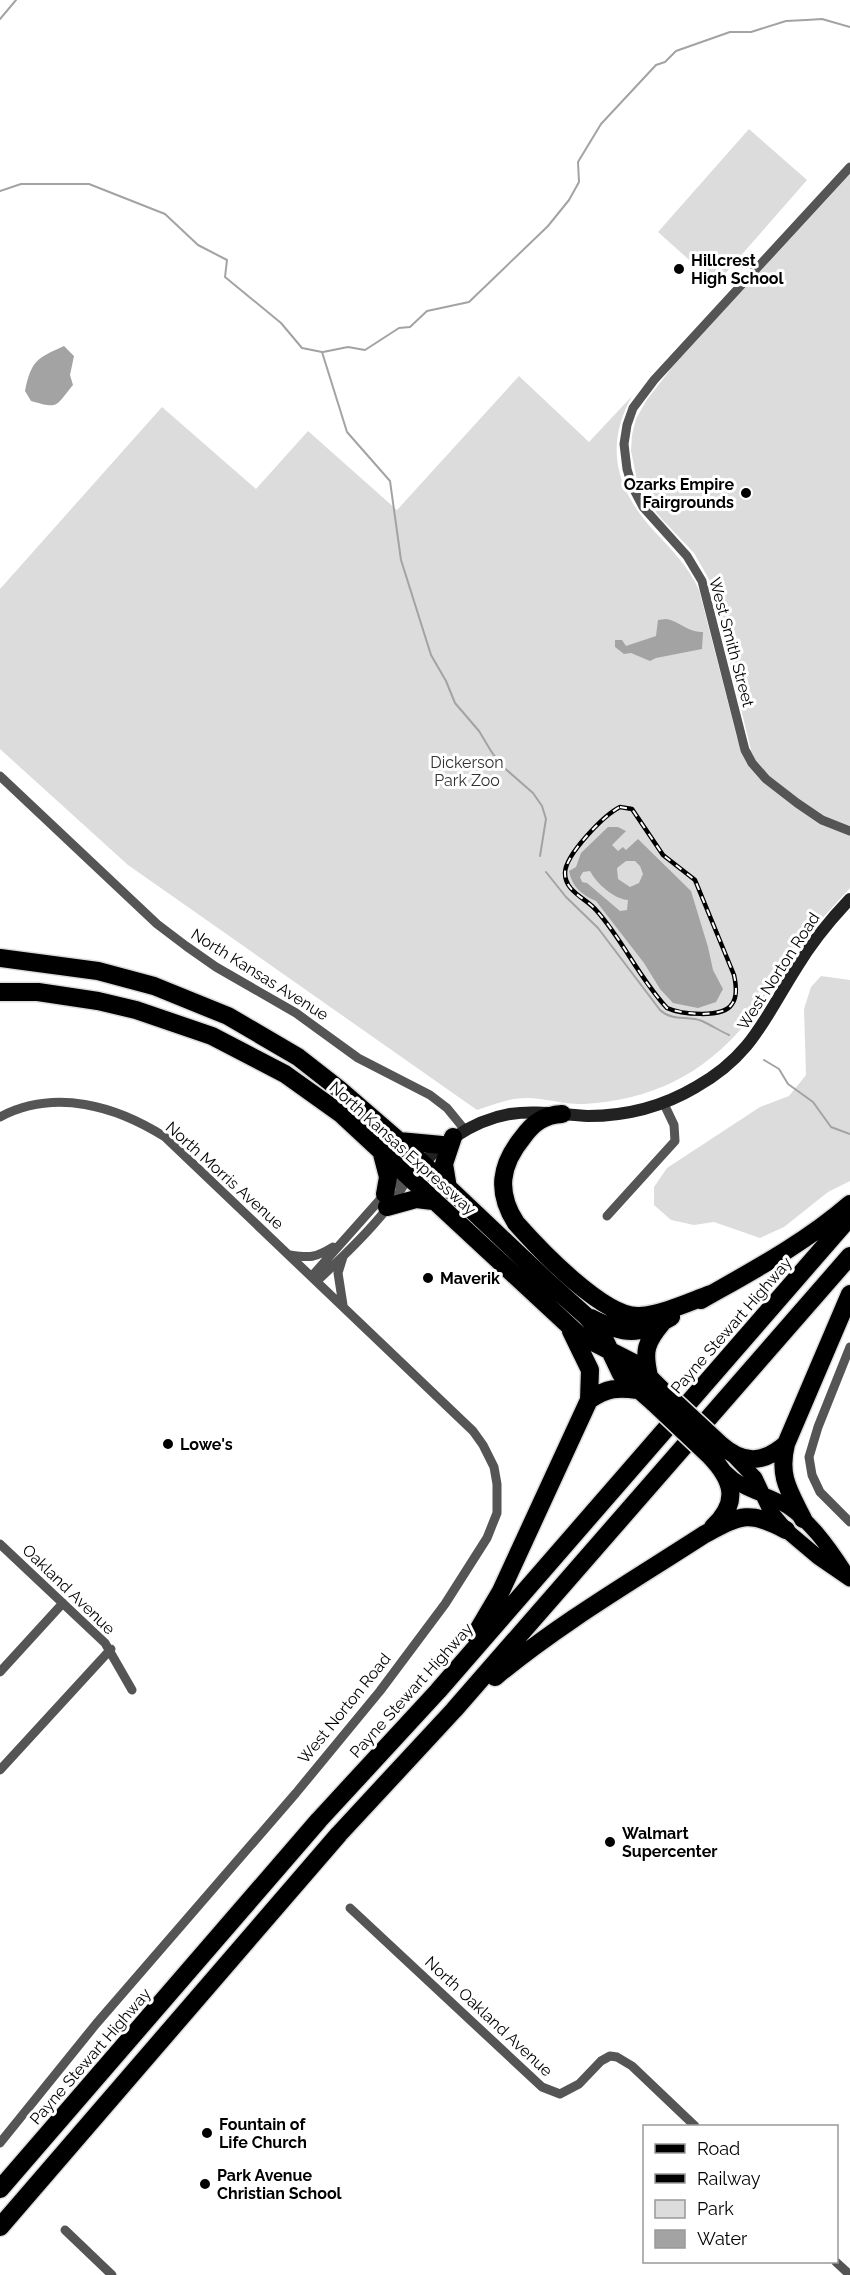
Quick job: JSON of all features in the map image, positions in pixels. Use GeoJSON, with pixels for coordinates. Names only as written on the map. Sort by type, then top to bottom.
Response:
{"type":"FeatureCollection","features":[{"type":"Feature","properties":{"kind":"highway","name":"North Kansas Expressway"},"geometry":{"type":"LineString","coordinates":[[0,958],[117,975],[154,986],[191,999],[246,1025],[312,1067],[399,1141],[586,1316],[598,1328],[611,1352]]}},
{"type":"Feature","properties":{"kind":"highway","name":"North Kansas Expressway"},"geometry":{"type":"LineString","coordinates":[[0,992],[38,992],[98,1001],[193,1028],[267,1063],[313,1093],[340,1114],[588,1341],[630,1360],[644,1383],[721,1452],[725,1473]]}},
{"type":"Feature","properties":{"kind":"highway"},"geometry":{"type":"LineString","coordinates":[[562,1114],[550,1115],[536,1122],[512,1150],[506,1162],[503,1176],[504,1192],[516,1223],[591,1295],[617,1312],[638,1316],[652,1314],[711,1294]]}},
{"type":"Feature","properties":{"kind":"highway"},"geometry":{"type":"LineString","coordinates":[[399,1141],[453,1137],[444,1164],[448,1188]]}},
{"type":"Feature","properties":{"kind":"highway"},"geometry":{"type":"LineString","coordinates":[[381,1152],[388,1177],[386,1201],[416,1199],[433,1201]]}},
{"type":"Feature","properties":{"kind":"highway"},"geometry":{"type":"LineString","coordinates":[[586,1316],[611,1328],[626,1331],[640,1331],[662,1323],[793,1246],[850,1204]]}},
{"type":"Feature","properties":{"kind":"highway","name":"Payne Stewart Highway"},"geometry":{"type":"LineString","coordinates":[[0,2189],[319,1820],[438,1691],[850,1217]]}},
{"type":"Feature","properties":{"kind":"highway"},"geometry":{"type":"LineString","coordinates":[[0,2227],[332,1843],[454,1710],[850,1256]]}},
{"type":"Feature","properties":{"kind":"highway"},"geometry":{"type":"LineString","coordinates":[[803,1519],[785,1481],[783,1467],[786,1444],[850,1294]]}},
{"type":"Feature","properties":{"kind":"highway"},"geometry":{"type":"LineString","coordinates":[[438,1691],[482,1625],[501,1591],[589,1400],[590,1370],[567,1322]]}},
{"type":"Feature","properties":{"kind":"highway"},"geometry":{"type":"LineString","coordinates":[[589,1400],[603,1391],[644,1383],[647,1345],[650,1336],[662,1323]]}},
{"type":"Feature","properties":{"kind":"highway"},"geometry":{"type":"LineString","coordinates":[[721,1452],[759,1459],[769,1457],[786,1444]]}},
{"type":"Feature","properties":{"kind":"highway"},"geometry":{"type":"LineString","coordinates":[[705,1534],[720,1520],[729,1505],[730,1490],[725,1473]]}},
{"type":"Feature","properties":{"kind":"highway"},"geometry":{"type":"LineString","coordinates":[[454,1710],[524,1653],[705,1534],[749,1516],[764,1519],[786,1530]]}},
{"type":"Feature","properties":{"kind":"main road","name":"West Norton Road"},"geometry":{"type":"LineString","coordinates":[[408,1178],[453,1137],[511,1114],[613,1114],[664,1104],[709,1080],[751,1042],[766,1022],[795,969],[816,938],[850,899]]}},
{"type":"Feature","properties":{"kind":"main road","name":"North Kansas Expressway"},"geometry":{"type":"LineString","coordinates":[[721,1452],[749,1470],[775,1518],[786,1530],[818,1557],[849,1575]]}},
{"type":"Feature","properties":{"kind":"main road","name":"North Kansas Expressway"},"geometry":{"type":"LineString","coordinates":[[725,1473],[739,1485],[787,1506],[803,1519],[849,1575]]}},
{"type":"Feature","properties":{"kind":"street","name":"West Smith Street"},"geometry":{"type":"LineString","coordinates":[[850,167],[654,380],[633,408],[625,434],[624,452],[627,469],[639,500],[653,520],[687,556],[702,581],[740,735],[752,763],[766,779],[814,815],[850,831]]}},
{"type":"Feature","properties":{"kind":"street","name":"North Kansas Avenue"},"geometry":{"type":"LineString","coordinates":[[0,776],[157,924],[201,957],[296,1013],[358,1058],[436,1099],[447,1108],[453,1137]]}},
{"type":"Feature","properties":{"kind":"street","name":"North Morris Avenue"},"geometry":{"type":"LineString","coordinates":[[1,1116],[33,1105],[65,1102],[101,1107],[136,1120],[165,1137],[314,1278]]}},
{"type":"Feature","properties":{"kind":"street"},"geometry":{"type":"LineString","coordinates":[[607,1216],[675,1141],[674,1125],[664,1104]]}},
{"type":"Feature","properties":{"kind":"street","name":"West Norton Road"},"geometry":{"type":"LineString","coordinates":[[314,1278],[343,1242],[386,1201],[401,1192],[408,1178]]}},
{"type":"Feature","properties":{"kind":"street","name":"West Norton Road"},"geometry":{"type":"LineString","coordinates":[[314,1278],[343,1257],[386,1201]]}},
{"type":"Feature","properties":{"kind":"street"},"geometry":{"type":"LineString","coordinates":[[290,1255],[318,1256],[343,1242]]}},
{"type":"Feature","properties":{"kind":"street"},"geometry":{"type":"LineString","coordinates":[[343,1257],[338,1272],[343,1306]]}},
{"type":"Feature","properties":{"kind":"street","name":"West Norton Road"},"geometry":{"type":"LineString","coordinates":[[0,2143],[96,2024],[276,1817],[380,1691],[445,1604],[491,1530],[496,1513],[497,1484],[494,1467],[483,1445],[467,1425],[314,1278]]}},
{"type":"Feature","properties":{"kind":"street"},"geometry":{"type":"LineString","coordinates":[[850,1347],[818,1427],[809,1457],[812,1475],[820,1492],[850,1521]]}},
{"type":"Feature","properties":{"kind":"street","name":"Oakland Avenue"},"geometry":{"type":"LineString","coordinates":[[0,1544],[111,1649],[132,1690]]}},
{"type":"Feature","properties":{"kind":"street"},"geometry":{"type":"LineString","coordinates":[[0,1672],[63,1603]]}},
{"type":"Feature","properties":{"kind":"street"},"geometry":{"type":"LineString","coordinates":[[0,1770],[111,1649]]}},
{"type":"Feature","properties":{"kind":"street","name":"North Oakland Avenue"},"geometry":{"type":"LineString","coordinates":[[350,1908],[542,2087],[560,2094],[568,2091],[579,2084],[601,2061],[610,2056],[618,2057],[632,2066],[693,2125]]}},
{"type":"Feature","properties":{"kind":"street"},"geometry":{"type":"LineString","coordinates":[[65,2230],[112,2275]]}},
{"type":"Feature","properties":{"kind":"street"},"geometry":{"type":"LineString","coordinates":[[837,2263],[850,2275]]}},
{"type":"Feature","properties":{"kind":"green space"},"geometry":{"type":"Polygon","coordinates":[[[749,129],[807,180],[716,284],[658,232],[749,129]]]}},
{"type":"Feature","properties":{"kind":"green space","name":"Dickerson Park Zoo"},"geometry":{"type":"Polygon","coordinates":[[[850,174],[850,888],[808,934],[804,931],[801,934],[769,991],[746,1023],[712,1057],[694,1070],[674,1082],[653,1090],[608,1102],[577,1104],[520,1098],[477,1110],[128,865],[0,749],[0,589],[162,407],[256,489],[308,431],[397,510],[519,376],[589,442],[632,396],[618,433],[618,467],[623,483],[641,515],[690,573],[699,590],[737,738],[751,750],[710,581],[694,553],[658,515],[638,485],[631,451],[632,435],[636,419],[646,401],[673,366],[850,174]]]}},
{"type":"Feature","properties":{"kind":"green space"},"geometry":{"type":"Polygon","coordinates":[[[821,976],[850,980],[850,1181],[828,1192],[784,1227],[760,1238],[714,1222],[694,1225],[671,1220],[654,1205],[654,1187],[667,1168],[760,1107],[789,1096],[806,1075],[804,1009],[811,987],[821,976]]]}},
{"type":"Feature","properties":{"kind":"water"},"geometry":{"type":"Polygon","coordinates":[[[64,346],[74,356],[70,375],[73,385],[56,404],[47,405],[31,401],[25,391],[33,367],[41,358],[64,346]]]}},
{"type":"Feature","properties":{"kind":"water"},"geometry":{"type":"Polygon","coordinates":[[[666,619],[693,631],[703,632],[702,649],[650,661],[631,653],[624,654],[615,647],[615,640],[622,640],[626,646],[656,636],[658,620],[666,619]]]}},
{"type":"Feature","properties":{"kind":"water"},"geometry":{"type":"Polygon","coordinates":[[[608,827],[618,827],[626,831],[612,845],[618,851],[623,847],[626,850],[638,839],[691,891],[713,970],[723,989],[716,1002],[698,1008],[673,1003],[660,989],[644,963],[596,901],[575,886],[569,871],[576,867],[581,853],[608,827]],[[626,861],[617,868],[618,879],[630,887],[639,883],[643,874],[635,861],[626,861]],[[590,871],[583,872],[580,877],[582,882],[587,883],[620,911],[627,910],[628,900],[617,897],[606,890],[590,871]]]}},
{"type":"Feature","properties":{"kind":"waterway"},"geometry":{"type":"LineString","coordinates":[[0,19],[16,0]]}},
{"type":"Feature","properties":{"kind":"waterway"},"geometry":{"type":"LineString","coordinates":[[323,352],[348,347],[365,350],[399,328],[410,327],[427,311],[469,302],[548,226],[569,200],[579,182],[578,162],[601,124],[656,65],[665,62],[676,51],[730,32],[751,32],[786,21],[822,19],[850,27]]}},
{"type":"Feature","properties":{"kind":"waterway"},"geometry":{"type":"LineString","coordinates":[[0,191],[21,184],[89,184],[165,214],[198,245],[227,260],[225,277],[281,323],[302,348],[322,352],[347,432],[390,481],[401,560],[431,655],[455,703],[479,731],[501,765],[533,793],[542,806],[546,819],[540,856]]}},
{"type":"Feature","properties":{"kind":"waterway"},"geometry":{"type":"LineString","coordinates":[[546,872],[566,897],[598,928],[660,1010],[670,1016],[702,1021],[729,1035]]}},
{"type":"Feature","properties":{"kind":"waterway"},"geometry":{"type":"LineString","coordinates":[[764,1060],[779,1069],[788,1084],[813,1102],[831,1127],[850,1134]]}},
{"type":"Feature","properties":{"kind":"railway"},"geometry":{"type":"LineString","coordinates":[[620,807],[632,809],[663,855],[695,880],[734,975],[735,997],[727,1009],[701,1014],[667,1008],[606,922],[568,885],[565,873],[571,856],[596,827],[620,807]]}},
{"type":"Feature","properties":{"kind":"place","name":"Hillcrest High School"},"geometry":{"type":"Point","coordinates":[679,269]}},
{"type":"Feature","properties":{"kind":"place","name":"Ozarks Empire Fairgrounds"},"geometry":{"type":"Point","coordinates":[746,493]}},
{"type":"Feature","properties":{"kind":"place","name":"Maverik"},"geometry":{"type":"Point","coordinates":[428,1278]}},
{"type":"Feature","properties":{"kind":"place","name":"Lowe's"},"geometry":{"type":"Point","coordinates":[168,1444]}},
{"type":"Feature","properties":{"kind":"place","name":"Walmart Supercenter"},"geometry":{"type":"Point","coordinates":[610,1842]}},
{"type":"Feature","properties":{"kind":"place","name":"Fountain of Life Church"},"geometry":{"type":"Point","coordinates":[207,2133]}},
{"type":"Feature","properties":{"kind":"place","name":"Park Avenue Christian School"},"geometry":{"type":"Point","coordinates":[205,2184]}}]}
